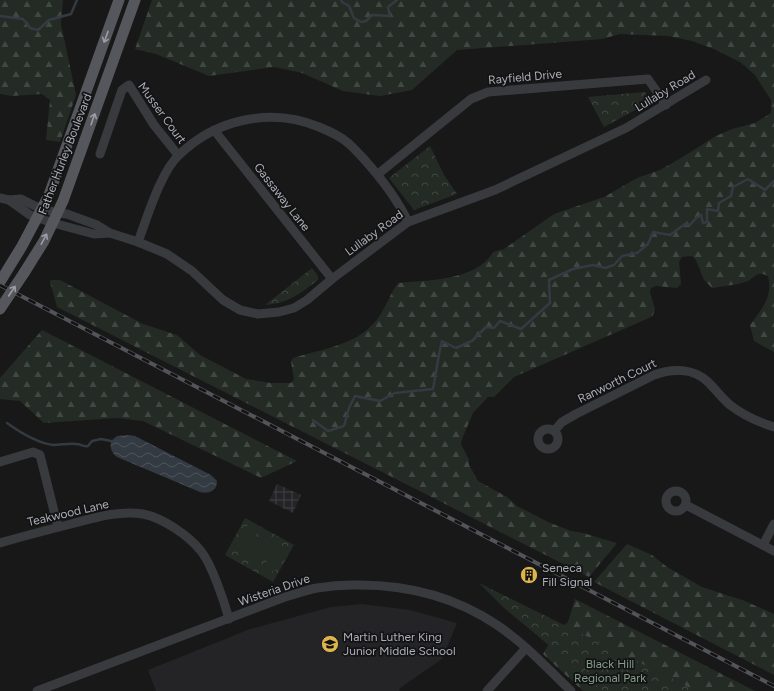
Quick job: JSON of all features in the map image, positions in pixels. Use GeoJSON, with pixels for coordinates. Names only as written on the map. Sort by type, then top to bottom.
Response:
{"type":"FeatureCollection","features":[{"type":"Feature","properties":{"kind":"main road","name":"Father Hurley Boulevard"},"geometry":{"type":"LineString","coordinates":[[0,282],[11,266],[40,213],[119,0]]}},
{"type":"Feature","properties":{"kind":"main road","name":"Father Hurley Boulevard"},"geometry":{"type":"LineString","coordinates":[[0,309],[24,273],[55,218],[78,162],[135,0]]}},
{"type":"Feature","properties":{"kind":"street","name":"Rayfield Drive"},"geometry":{"type":"LineString","coordinates":[[378,174],[471,99],[488,92],[648,79],[666,104]]}},
{"type":"Feature","properties":{"kind":"street","name":"Lullaby Road"},"geometry":{"type":"LineString","coordinates":[[55,218],[67,214],[97,225],[110,233],[138,242],[167,254],[192,271],[223,300],[240,310],[258,314],[280,312],[294,308],[307,300],[332,279],[408,222],[495,190],[626,128],[706,80]]}},
{"type":"Feature","properties":{"kind":"street","name":"Musser Court"},"geometry":{"type":"LineString","coordinates":[[100,154],[122,90],[129,85],[154,125],[178,155]]}},
{"type":"Feature","properties":{"kind":"street"},"geometry":{"type":"LineString","coordinates":[[138,242],[163,177],[178,155],[214,130],[238,121],[263,117],[290,118],[310,123],[328,130],[348,142],[378,174],[400,205],[408,222]]}},
{"type":"Feature","properties":{"kind":"street","name":"Gassaway Lane"},"geometry":{"type":"LineString","coordinates":[[214,130],[332,279]]}},
{"type":"Feature","properties":{"kind":"street"},"geometry":{"type":"LineString","coordinates":[[4,199],[21,199],[40,213],[55,218]]}},
{"type":"Feature","properties":{"kind":"street","name":"Lullaby Road"},"geometry":{"type":"LineString","coordinates":[[55,218],[94,234],[110,233]]}},
{"type":"Feature","properties":{"kind":"street","name":"Ranworth Court"},"geometry":{"type":"LineString","coordinates":[[554,431],[562,422],[576,414],[654,375],[661,372],[675,370],[686,371],[703,378],[738,411],[754,420],[774,426]]}},
{"type":"Feature","properties":{"kind":"street"},"geometry":{"type":"LineString","coordinates":[[0,462],[33,452],[40,455],[58,527]]}},
{"type":"Feature","properties":{"kind":"street"},"geometry":{"type":"LineString","coordinates":[[686,505],[774,551]]}},
{"type":"Feature","properties":{"kind":"street","name":"Teakwood Lane"},"geometry":{"type":"LineString","coordinates":[[0,543],[102,515],[129,513],[150,516],[180,531],[201,551],[208,562],[229,619]]}},
{"type":"Feature","properties":{"kind":"street"},"geometry":{"type":"LineString","coordinates":[[763,545],[774,524]]}},
{"type":"Feature","properties":{"kind":"street","name":"Wisteria Drive"},"geometry":{"type":"LineString","coordinates":[[37,691],[285,597],[317,588],[376,584],[414,590],[446,599],[480,614],[526,648],[571,691]]}},
{"type":"Feature","properties":{"kind":"street"},"geometry":{"type":"LineString","coordinates":[[487,691],[526,648]]}},
{"type":"Feature","properties":{"kind":"shaded area"},"geometry":{"type":"Polygon","coordinates":[[[277,484],[301,495],[293,513],[269,501],[277,484]]]}},
{"type":"Feature","properties":{"kind":"shaded area","name":"Martin Luther King Junior Middle School"},"geometry":{"type":"Polygon","coordinates":[[[362,604],[410,610],[457,623],[442,659],[400,688],[399,691],[156,691],[148,670],[250,629],[331,607],[362,604]]]}},
{"type":"Feature","properties":{"kind":"green space"},"geometry":{"type":"Polygon","coordinates":[[[0,0],[63,0],[61,24],[76,95],[60,142],[46,140],[50,100],[42,94],[12,96],[0,94],[0,0]]]}},
{"type":"Feature","properties":{"kind":"green space"},"geometry":{"type":"Polygon","coordinates":[[[152,0],[774,0],[774,352],[754,341],[750,325],[768,297],[768,276],[758,274],[748,281],[712,288],[704,280],[696,260],[692,256],[682,257],[679,262],[681,284],[677,288],[656,286],[651,288],[650,293],[655,309],[653,315],[514,377],[494,397],[488,397],[473,413],[462,439],[461,444],[469,460],[469,465],[478,481],[507,497],[517,506],[548,522],[571,531],[617,543],[589,577],[57,307],[50,282],[51,280],[60,280],[143,324],[177,335],[200,355],[246,379],[271,383],[291,383],[294,379],[291,362],[293,358],[328,349],[361,334],[378,318],[398,283],[437,280],[464,274],[475,269],[486,262],[493,252],[504,249],[554,214],[604,197],[637,178],[660,170],[716,136],[732,129],[755,123],[771,113],[771,100],[755,75],[740,62],[714,49],[692,41],[668,36],[620,34],[602,39],[457,50],[412,90],[380,96],[343,91],[302,73],[274,67],[209,76],[156,54],[135,49],[152,0]]]}},
{"type":"Feature","properties":{"kind":"green space"},"geometry":{"type":"Polygon","coordinates":[[[645,92],[650,102],[604,127],[588,97],[645,92]]]}},
{"type":"Feature","properties":{"kind":"green space"},"geometry":{"type":"Polygon","coordinates":[[[430,146],[444,175],[457,194],[414,210],[389,178],[430,146]]]}},
{"type":"Feature","properties":{"kind":"green space"},"geometry":{"type":"Polygon","coordinates":[[[312,268],[318,276],[318,280],[305,290],[287,300],[265,305],[312,268]]]}},
{"type":"Feature","properties":{"kind":"green space"},"geometry":{"type":"Polygon","coordinates":[[[42,330],[297,461],[261,478],[143,421],[117,418],[44,423],[20,401],[0,399],[0,378],[42,330]]]}},
{"type":"Feature","properties":{"kind":"green space"},"geometry":{"type":"Polygon","coordinates":[[[245,518],[294,545],[273,582],[225,555],[245,518]]]}},
{"type":"Feature","properties":{"kind":"green space"},"geometry":{"type":"Polygon","coordinates":[[[248,525],[258,531],[245,555],[234,549],[248,525]]]}},
{"type":"Feature","properties":{"kind":"green space"},"geometry":{"type":"Polygon","coordinates":[[[262,533],[273,540],[259,563],[248,557],[262,533]]]}},
{"type":"Feature","properties":{"kind":"green space"},"geometry":{"type":"Polygon","coordinates":[[[277,543],[288,549],[274,572],[264,566],[277,543]]]}},
{"type":"Feature","properties":{"kind":"green space"},"geometry":{"type":"Polygon","coordinates":[[[627,544],[652,555],[667,567],[702,587],[745,601],[774,614],[774,675],[594,582],[627,544]]]}},
{"type":"Feature","properties":{"kind":"green space","name":"Black Hill Regional Park"},"geometry":{"type":"Polygon","coordinates":[[[479,583],[696,691],[601,691],[593,682],[504,608],[479,583]]]}},
{"type":"Feature","properties":{"kind":"green space"},"geometry":{"type":"Polygon","coordinates":[[[575,599],[755,691],[583,691],[543,654],[556,632],[568,622],[575,599]]]}},
{"type":"Feature","properties":{"kind":"water"},"geometry":{"type":"Polygon","coordinates":[[[117,436],[135,436],[211,475],[217,481],[216,487],[212,491],[206,493],[200,492],[117,457],[111,450],[111,441],[117,436]]]}},
{"type":"Feature","properties":{"kind":"waterway"},"geometry":{"type":"LineString","coordinates":[[0,16],[23,19],[30,28],[38,30],[49,20],[71,14],[77,0]]}},
{"type":"Feature","properties":{"kind":"waterway"},"geometry":{"type":"LineString","coordinates":[[341,0],[349,6],[354,18],[361,22],[366,21],[372,15],[390,16],[388,7],[397,0]]}},
{"type":"Feature","properties":{"kind":"waterway"},"geometry":{"type":"LineString","coordinates":[[313,420],[328,431],[344,426],[349,408],[355,396],[380,401],[395,393],[433,389],[442,341],[456,348],[472,341],[486,327],[494,328],[500,321],[521,329],[550,303],[549,280],[573,269],[593,265],[605,268],[614,265],[622,256],[637,253],[648,244],[653,232],[670,235],[685,224],[690,225],[701,215],[703,223],[707,222],[707,209],[718,211],[719,203],[731,196],[733,187],[748,179],[765,190],[774,181]]}},
{"type":"Feature","properties":{"kind":"waterway"},"geometry":{"type":"LineString","coordinates":[[7,423],[29,437],[47,444],[78,444],[88,446],[92,441],[101,439],[111,441]]}},
{"type":"Feature","properties":{"kind":"railway"},"geometry":{"type":"LineString","coordinates":[[0,285],[774,686]]}},
{"type":"Feature","properties":{"kind":"place","name":"Seneca Fill Signal"},"geometry":{"type":"Point","coordinates":[529,575]}},
{"type":"Feature","properties":{"kind":"place","name":"Martin Luther King Junior Middle School"},"geometry":{"type":"Point","coordinates":[330,644]}}]}
